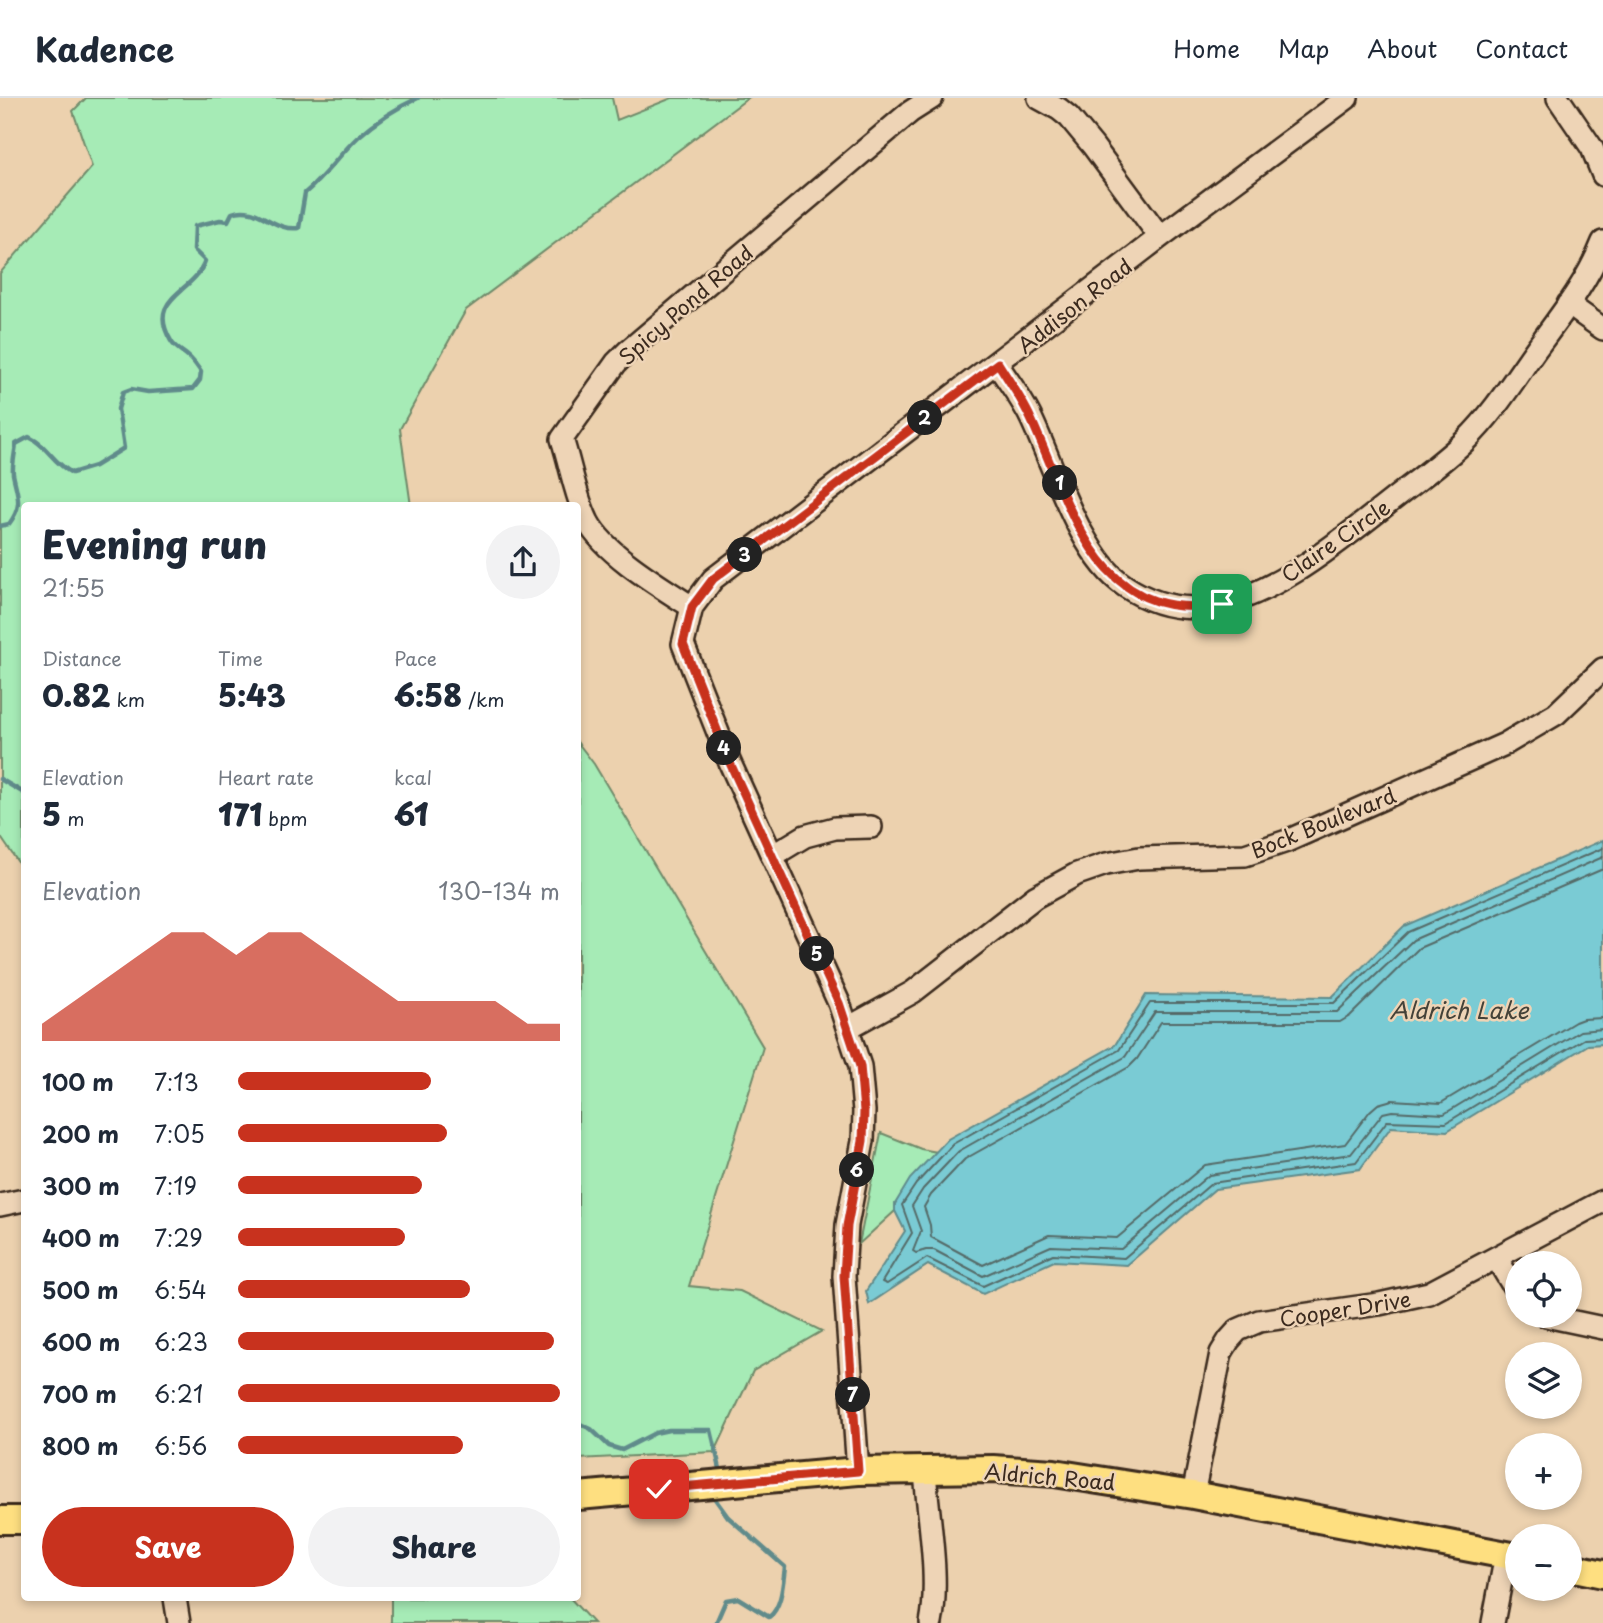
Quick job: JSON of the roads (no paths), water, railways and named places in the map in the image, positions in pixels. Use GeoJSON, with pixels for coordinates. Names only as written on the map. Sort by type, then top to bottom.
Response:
{"type":"FeatureCollection","features":[{"type":"Feature","properties":{"kind":"main road","name":"Aldrich Road"},"geometry":{"type":"LineString","coordinates":[[581,1496],[858,1471],[993,1469],[1054,1473],[1193,1495],[1505,1555]]}},
{"type":"Feature","properties":{"kind":"main road"},"geometry":{"type":"LineString","coordinates":[[0,1520],[21,1520]]}},
{"type":"Feature","properties":{"kind":"main road"},"geometry":{"type":"LineString","coordinates":[[1582,1570],[1603,1574]]}},
{"type":"Feature","properties":{"kind":"street","name":"Spicy Pond Road"},"geometry":{"type":"LineString","coordinates":[[580,502],[562,439],[616,363],[910,113],[932,98]]}},
{"type":"Feature","properties":{"kind":"street"},"geometry":{"type":"LineString","coordinates":[[1039,98],[1069,117],[1160,237]]}},
{"type":"Feature","properties":{"kind":"street","name":"Addison Road"},"geometry":{"type":"LineString","coordinates":[[858,1471],[844,1276],[847,1226],[863,1141],[864,1111],[860,1066],[848,1028],[689,664],[683,644],[692,607],[713,579],[1160,237],[1347,98]]}},
{"type":"Feature","properties":{"kind":"street"},"geometry":{"type":"LineString","coordinates":[[1558,98],[1592,148],[1603,175]]}},
{"type":"Feature","properties":{"kind":"street","name":"Claire Circle"},"geometry":{"type":"LineString","coordinates":[[998,363],[1029,414],[1084,537],[1104,568],[1123,585],[1149,599],[1178,606],[1206,607],[1244,596],[1301,568],[1328,550],[1474,432],[1568,304],[1591,270],[1603,242]]}},
{"type":"Feature","properties":{"kind":"street"},"geometry":{"type":"LineString","coordinates":[[1568,304],[1603,329]]}},
{"type":"Feature","properties":{"kind":"street","name":"Spicy Pond Road"},"geometry":{"type":"LineString","coordinates":[[581,504],[598,537],[620,557],[692,607]]}},
{"type":"Feature","properties":{"kind":"street","name":"Bock Boulevard"},"geometry":{"type":"LineString","coordinates":[[848,1028],[913,992],[1035,897],[1077,874],[1124,860],[1167,856],[1227,857],[1245,855],[1278,844],[1505,744],[1556,714],[1603,669]]}},
{"type":"Feature","properties":{"kind":"street"},"geometry":{"type":"LineString","coordinates":[[772,856],[805,835],[835,828],[871,827]]}},
{"type":"Feature","properties":{"kind":"street"},"geometry":{"type":"LineString","coordinates":[[0,1205],[21,1200]]}},
{"type":"Feature","properties":{"kind":"street","name":"Cooper Drive"},"geometry":{"type":"LineString","coordinates":[[1193,1495],[1221,1353],[1238,1331],[1259,1321],[1415,1298],[1439,1289],[1603,1201]]}},
{"type":"Feature","properties":{"kind":"street"},"geometry":{"type":"LineString","coordinates":[[1497,1259],[1505,1272]]}},
{"type":"Feature","properties":{"kind":"street"},"geometry":{"type":"LineString","coordinates":[[1582,1324],[1603,1328]]}},
{"type":"Feature","properties":{"kind":"street"},"geometry":{"type":"LineString","coordinates":[[925,1471],[934,1601],[931,1623]]}},
{"type":"Feature","properties":{"kind":"street"},"geometry":{"type":"LineString","coordinates":[[1493,1623],[1505,1578]]}},
{"type":"Feature","properties":{"kind":"street"},"geometry":{"type":"LineString","coordinates":[[175,1601],[179,1623]]}},
{"type":"Feature","properties":{"kind":"water","name":"Aldrich Lake"},"geometry":{"type":"Polygon","coordinates":[[[1603,840],[1603,1044],[1588,1045],[1447,1131],[1391,1127],[1360,1169],[1215,1189],[1127,1265],[1054,1261],[983,1294],[928,1265],[869,1304],[866,1291],[905,1231],[895,1211],[895,1204],[910,1179],[948,1139],[1115,1045],[1146,995],[1332,997],[1404,926],[1603,840]]]}},
{"type":"Feature","properties":{"kind":"waterway"},"geometry":{"type":"LineString","coordinates":[[0,526],[9,524],[17,511],[13,470],[16,444],[29,437],[72,473],[95,466],[124,448],[118,409],[123,392],[131,389],[148,392],[193,389],[200,380],[201,372],[171,341],[164,314],[167,305],[199,272],[205,261],[194,250],[195,226],[220,220],[228,221],[232,213],[241,211],[258,214],[281,226],[299,228],[305,193],[365,131],[418,98]]}},
{"type":"Feature","properties":{"kind":"waterway"},"geometry":{"type":"LineString","coordinates":[[0,779],[21,791]]}},
{"type":"Feature","properties":{"kind":"waterway"},"geometry":{"type":"LineString","coordinates":[[581,1424],[591,1429],[609,1446],[622,1450],[655,1433],[669,1430],[711,1430],[721,1473]]}},
{"type":"Feature","properties":{"kind":"waterway"},"geometry":{"type":"LineString","coordinates":[[715,1499],[728,1517],[785,1567],[777,1608],[769,1617],[738,1598],[726,1600],[716,1623]]}}]}
